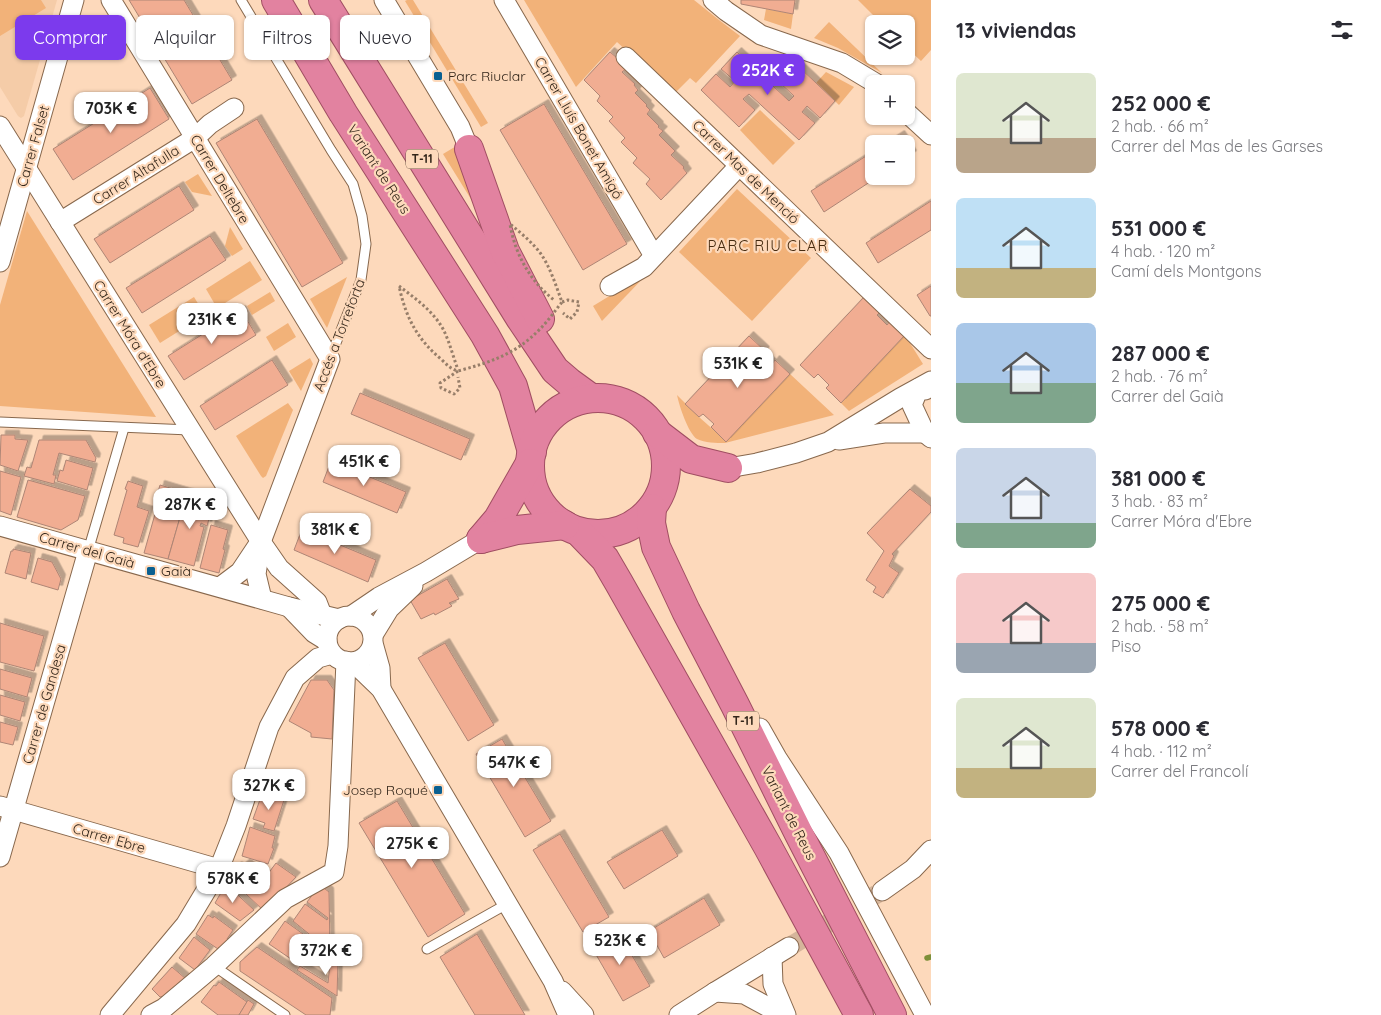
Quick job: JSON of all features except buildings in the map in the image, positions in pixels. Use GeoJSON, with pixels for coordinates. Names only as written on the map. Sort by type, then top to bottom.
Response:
{"type":"FeatureCollection","features":[{"type":"Feature","properties":{"kind":"highway"},"geometry":{"type":"LineString","coordinates":[[263,0],[343,113]]}},
{"type":"Feature","properties":{"kind":"highway","name":"Variant de Reus"},"geometry":{"type":"LineString","coordinates":[[276,0],[343,113],[485,335],[513,386],[531,457]]}},
{"type":"Feature","properties":{"kind":"highway","name":"T-11"},"geometry":{"type":"LineString","coordinates":[[323,0],[520,318],[555,370],[591,398]]}},
{"type":"Feature","properties":{"kind":"highway"},"geometry":{"type":"LineString","coordinates":[[469,149],[505,252],[536,310],[569,382]]}},
{"type":"Feature","properties":{"kind":"highway","name":"T-11"},"geometry":{"type":"LineString","coordinates":[[531,457],[540,430],[547,421],[565,407],[591,398],[614,400],[639,412],[649,422],[662,443],[666,460],[665,476],[657,498]]}},
{"type":"Feature","properties":{"kind":"highway"},"geometry":{"type":"LineString","coordinates":[[657,433],[691,459],[728,468]]}},
{"type":"Feature","properties":{"kind":"highway"},"geometry":{"type":"LineString","coordinates":[[531,457],[531,476],[539,499],[550,514],[572,529],[605,559],[768,847],[859,1015]]}},
{"type":"Feature","properties":{"kind":"highway"},"geometry":{"type":"LineString","coordinates":[[481,539],[498,519],[531,457]]}},
{"type":"Feature","properties":{"kind":"highway"},"geometry":{"type":"LineString","coordinates":[[481,539],[517,530],[572,529],[595,534],[619,531],[640,520],[657,498],[682,481],[699,474],[728,468]]}},
{"type":"Feature","properties":{"kind":"highway","name":"Variant de Reus"},"geometry":{"type":"LineString","coordinates":[[657,498],[651,523],[656,547],[686,611],[743,707],[798,832],[892,1015]]}},
{"type":"Feature","properties":{"kind":"street","name":"Carrer Falset"},"geometry":{"type":"LineString","coordinates":[[0,262],[74,0]]}},
{"type":"Feature","properties":{"kind":"street","name":"Carrer Deltebre"},"geometry":{"type":"LineString","coordinates":[[110,0],[330,359]]}},
{"type":"Feature","properties":{"kind":"street"},"geometry":{"type":"LineString","coordinates":[[384,0],[460,127],[469,149]]}},
{"type":"Feature","properties":{"kind":"street","name":"Carrer Lluís Bonet Amigó"},"geometry":{"type":"LineString","coordinates":[[504,0],[654,256]]}},
{"type":"Feature","properties":{"kind":"street"},"geometry":{"type":"LineString","coordinates":[[714,0],[762,34],[842,63],[865,77]]}},
{"type":"Feature","properties":{"kind":"street","name":"Carrer Mas de Menció"},"geometry":{"type":"LineString","coordinates":[[626,57],[931,349]]}},
{"type":"Feature","properties":{"kind":"street","name":"Carrer Altafulla"},"geometry":{"type":"LineString","coordinates":[[60,222],[196,138],[210,124],[234,108]]}},
{"type":"Feature","properties":{"kind":"street"},"geometry":{"type":"LineString","coordinates":[[915,121],[931,136]]}},
{"type":"Feature","properties":{"kind":"street","name":"Carrer Móra d'Ebre"},"geometry":{"type":"LineString","coordinates":[[0,126],[260,542],[279,568],[317,602],[337,616]]}},
{"type":"Feature","properties":{"kind":"street"},"geometry":{"type":"LineString","coordinates":[[610,286],[644,267],[739,166]]}},
{"type":"Feature","properties":{"kind":"street","name":"Accés a Torreforta"},"geometry":{"type":"LineString","coordinates":[[260,542],[330,359]]}},
{"type":"Feature","properties":{"kind":"street"},"geometry":{"type":"LineString","coordinates":[[927,387],[912,404],[928,436]]}},
{"type":"Feature","properties":{"kind":"street"},"geometry":{"type":"LineString","coordinates":[[828,442],[927,387]]}},
{"type":"Feature","properties":{"kind":"street"},"geometry":{"type":"LineString","coordinates":[[728,468],[796,453],[828,442],[884,433],[928,436]]}},
{"type":"Feature","properties":{"kind":"street","name":"Carrer del Gaià"},"geometry":{"type":"LineString","coordinates":[[0,526],[289,607],[337,616]]}},
{"type":"Feature","properties":{"kind":"street"},"geometry":{"type":"LineString","coordinates":[[151,1015],[164,1008],[214,966],[285,899],[334,872],[338,846],[340,655],[328,632],[337,616],[379,597],[426,572],[481,539]]}},
{"type":"Feature","properties":{"kind":"street"},"geometry":{"type":"LineString","coordinates":[[220,587],[240,572],[260,542]]}},
{"type":"Feature","properties":{"kind":"street"},"geometry":{"type":"LineString","coordinates":[[260,542],[256,574],[262,599]]}},
{"type":"Feature","properties":{"kind":"street","name":"Carrer de Gandesa"},"geometry":{"type":"LineString","coordinates":[[0,857],[7,808],[88,551]]}},
{"type":"Feature","properties":{"kind":"street"},"geometry":{"type":"LineString","coordinates":[[119,1012],[186,924],[219,869],[236,826],[269,727],[295,678],[318,658],[340,655],[362,659],[369,652],[373,639],[389,609],[426,572]]}},
{"type":"Feature","properties":{"kind":"street","name":"Carrer del Gaià"},"geometry":{"type":"LineString","coordinates":[[289,607],[314,633],[381,689]]}},
{"type":"Feature","properties":{"kind":"street"},"geometry":{"type":"LineString","coordinates":[[337,616],[361,619],[369,626],[380,668],[381,689],[553,981],[568,1015]]}},
{"type":"Feature","properties":{"kind":"street"},"geometry":{"type":"LineString","coordinates":[[743,707],[839,853],[925,1015]]}},
{"type":"Feature","properties":{"kind":"street","name":"Carrer Ebre"},"geometry":{"type":"LineString","coordinates":[[7,808],[219,869]]}},
{"type":"Feature","properties":{"kind":"street"},"geometry":{"type":"LineString","coordinates":[[882,891],[922,868],[931,850]]}},
{"type":"Feature","properties":{"kind":"street"},"geometry":{"type":"LineString","coordinates":[[679,1015],[790,947]]}},
{"type":"Feature","properties":{"kind":"street"},"geometry":{"type":"LineString","coordinates":[[772,957],[773,984],[785,1015]]}},
{"type":"Feature","properties":{"kind":"street"},"geometry":{"type":"LineString","coordinates":[[553,981],[584,1015]]}},
{"type":"Feature","properties":{"kind":"street"},"geometry":{"type":"LineString","coordinates":[[715,992],[744,994],[785,1015]]}},
{"type":"Feature","properties":{"kind":"lane","name":"Accés a Torreforta"},"geometry":{"type":"LineString","coordinates":[[241,0],[353,184],[362,216],[366,244],[361,280],[330,359]]}},
{"type":"Feature","properties":{"kind":"lane"},"geometry":{"type":"LineString","coordinates":[[0,422],[191,430]]}},
{"type":"Feature","properties":{"kind":"lane"},"geometry":{"type":"LineString","coordinates":[[88,551],[124,428]]}},
{"type":"Feature","properties":{"kind":"lane"},"geometry":{"type":"LineString","coordinates":[[426,950],[507,904]]}},
{"type":"Feature","properties":{"kind":"lane"},"geometry":{"type":"LineString","coordinates":[[214,966],[285,1015]]}},
{"type":"Feature","properties":{"kind":"path"},"geometry":{"type":"LineString","coordinates":[[554,300],[531,276],[520,258],[513,241],[510,224],[541,254],[552,275],[562,302]]}},
{"type":"Feature","properties":{"kind":"path"},"geometry":{"type":"LineString","coordinates":[[458,369],[445,332],[435,317],[417,299],[398,286],[412,327],[428,348],[453,370],[458,369],[492,361],[513,351],[527,342],[542,328],[562,302],[568,300],[578,302],[577,312],[570,320],[562,313]]}},
{"type":"Feature","properties":{"kind":"path"},"geometry":{"type":"LineString","coordinates":[[458,369],[440,383],[440,388],[454,394],[460,388],[458,377]]}},
{"type":"Feature","properties":{"kind":"shaded area"},"geometry":{"type":"Polygon","coordinates":[[[0,0],[57,0],[53,15],[15,15],[15,60],[40,60],[24,116],[21,118],[18,116],[0,87],[0,0]]]}},
{"type":"Feature","properties":{"kind":"shaded area"},"geometry":{"type":"Polygon","coordinates":[[[0,0],[41,0],[46,8],[34,15],[15,15],[15,27],[0,36],[0,0]]]}},
{"type":"Feature","properties":{"kind":"shaded area"},"geometry":{"type":"Polygon","coordinates":[[[413,0],[422,15],[413,15],[405,1],[413,0]]]}},
{"type":"Feature","properties":{"kind":"shaded area"},"geometry":{"type":"Polygon","coordinates":[[[524,0],[694,0],[740,36],[696,83],[690,78],[674,94],[617,42],[576,87],[524,0]]]}},
{"type":"Feature","properties":{"kind":"shaded area"},"geometry":{"type":"Polygon","coordinates":[[[858,0],[931,0],[931,50],[921,61],[915,55],[915,15],[873,15],[858,0]]]}},
{"type":"Feature","properties":{"kind":"shaded area"},"geometry":{"type":"Polygon","coordinates":[[[766,9],[793,14],[791,29],[764,20],[766,9]]]}},
{"type":"Feature","properties":{"kind":"shaded area"},"geometry":{"type":"Polygon","coordinates":[[[829,22],[865,57],[865,63],[838,48],[814,38],[829,22]]]}},
{"type":"Feature","properties":{"kind":"shaded area"},"geometry":{"type":"Polygon","coordinates":[[[430,28],[488,123],[481,127],[430,42],[430,28]]]}},
{"type":"Feature","properties":{"kind":"shaded area"},"geometry":{"type":"Polygon","coordinates":[[[765,56],[796,64],[780,83],[759,62],[765,56]]]}},
{"type":"Feature","properties":{"kind":"shaded area"},"geometry":{"type":"Polygon","coordinates":[[[868,65],[874,65],[882,73],[868,65]]]}},
{"type":"Feature","properties":{"kind":"shaded area"},"geometry":{"type":"Polygon","coordinates":[[[826,72],[854,87],[839,105],[816,83],[826,72]]]}},
{"type":"Feature","properties":{"kind":"shaded area"},"geometry":{"type":"Polygon","coordinates":[[[760,110],[795,143],[773,165],[740,130],[760,110]]]}},
{"type":"Feature","properties":{"kind":"shaded area"},"geometry":{"type":"Polygon","coordinates":[[[458,145],[487,225],[443,154],[458,145]]]}},
{"type":"Feature","properties":{"kind":"shaded area"},"geometry":{"type":"Polygon","coordinates":[[[198,174],[212,196],[192,192],[185,182],[198,174]]]}},
{"type":"Feature","properties":{"kind":"shaded area"},"geometry":{"type":"Polygon","coordinates":[[[737,189],[811,258],[752,321],[679,252],[737,189]]]}},
{"type":"Feature","properties":{"kind":"shaded area"},"geometry":{"type":"Polygon","coordinates":[[[27,211],[156,417],[0,406],[0,305],[27,211]]]}},
{"type":"Feature","properties":{"kind":"shaded area"},"geometry":{"type":"Polygon","coordinates":[[[230,227],[243,249],[232,256],[225,246],[230,227]]]}},
{"type":"Feature","properties":{"kind":"shaded area"},"geometry":{"type":"Polygon","coordinates":[[[250,261],[262,280],[217,308],[206,289],[250,261]]]}},
{"type":"Feature","properties":{"kind":"shaded area"},"geometry":{"type":"Polygon","coordinates":[[[649,272],[602,321],[593,306],[649,272]]]}},
{"type":"Feature","properties":{"kind":"shaded area"},"geometry":{"type":"Polygon","coordinates":[[[347,277],[327,328],[310,299],[347,277]]]}},
{"type":"Feature","properties":{"kind":"shaded area"},"geometry":{"type":"Polygon","coordinates":[[[270,292],[275,301],[252,315],[247,306],[270,292]]]}},
{"type":"Feature","properties":{"kind":"shaded area"},"geometry":{"type":"Polygon","coordinates":[[[194,297],[205,315],[160,343],[149,325],[194,297]]]}},
{"type":"Feature","properties":{"kind":"shaded area"},"geometry":{"type":"Polygon","coordinates":[[[288,323],[296,337],[274,351],[266,337],[288,323]]]}},
{"type":"Feature","properties":{"kind":"shaded area"},"geometry":{"type":"Polygon","coordinates":[[[905,335],[923,364],[849,411],[841,403],[905,335]]]}},
{"type":"Feature","properties":{"kind":"shaded area"},"geometry":{"type":"Polygon","coordinates":[[[310,358],[313,364],[301,391],[289,371],[310,358]]]}},
{"type":"Feature","properties":{"kind":"shaded area"},"geometry":{"type":"Polygon","coordinates":[[[790,374],[834,415],[725,443],[697,439],[690,431],[677,395],[726,441],[790,374]]]}},
{"type":"Feature","properties":{"kind":"shaded area"},"geometry":{"type":"Polygon","coordinates":[[[288,403],[293,410],[266,476],[263,478],[236,436],[288,403]]]}},
{"type":"Feature","properties":{"kind":"waterway"},"geometry":{"type":"LineString","coordinates":[[927,958],[931,957]]}},
{"type":"Feature","properties":{"kind":"tunnel"},"geometry":{"type":"LineString","coordinates":[[789,947],[882,891]]}},
{"type":"Feature","properties":{"kind":"place","name":"Parc Riuclar"},"geometry":{"type":"Point","coordinates":[438,76]}},
{"type":"Feature","properties":{"kind":"place","name":"Gaià"},"geometry":{"type":"Point","coordinates":[151,571]}},
{"type":"Feature","properties":{"kind":"place","name":"Josep Roqué"},"geometry":{"type":"Point","coordinates":[438,790]}},
{"type":"Feature","properties":{"kind":"district","name":"PARC RIU CLAR"},"geometry":{"type":"Point","coordinates":[768,246]}}]}
